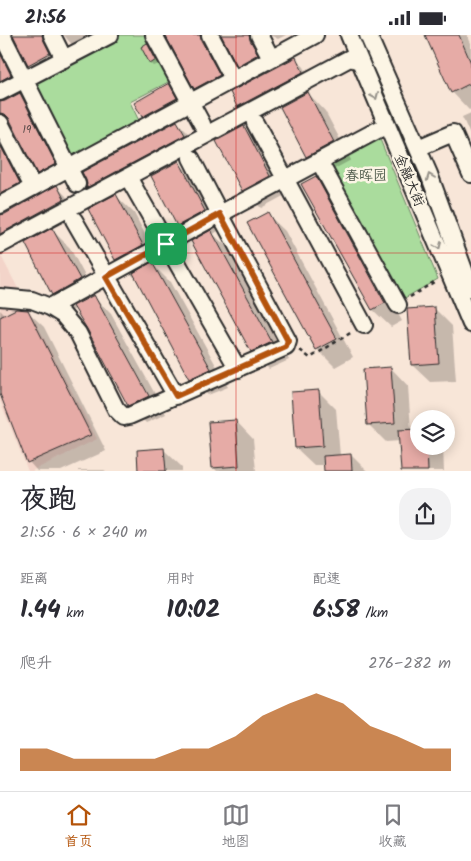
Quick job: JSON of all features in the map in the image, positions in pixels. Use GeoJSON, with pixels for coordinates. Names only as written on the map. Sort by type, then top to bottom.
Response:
{"type":"FeatureCollection","features":[{"type":"Feature","properties":{"kind":"street"},"geometry":{"type":"LineString","coordinates":[[2,35],[77,184]]}},
{"type":"Feature","properties":{"kind":"street"},"geometry":{"type":"LineString","coordinates":[[52,35],[64,59]]}},
{"type":"Feature","properties":{"kind":"street"},"geometry":{"type":"LineString","coordinates":[[154,35],[202,124]]}},
{"type":"Feature","properties":{"kind":"street"},"geometry":{"type":"LineString","coordinates":[[210,35],[233,79]]}},
{"type":"Feature","properties":{"kind":"street"},"geometry":{"type":"LineString","coordinates":[[259,35],[271,58]]}},
{"type":"Feature","properties":{"kind":"street"},"geometry":{"type":"LineString","coordinates":[[0,205],[315,35]]}},
{"type":"Feature","properties":{"kind":"street","name":"金融大街"},"geometry":{"type":"LineString","coordinates":[[349,35],[471,324]]}},
{"type":"Feature","properties":{"kind":"street","name":"金融大街"},"geometry":{"type":"LineString","coordinates":[[368,35],[429,174],[471,289]]}},
{"type":"Feature","properties":{"kind":"street"},"geometry":{"type":"LineString","coordinates":[[0,92],[102,37]]}},
{"type":"Feature","properties":{"kind":"street"},"geometry":{"type":"LineString","coordinates":[[0,245],[350,58],[360,61]]}},
{"type":"Feature","properties":{"kind":"street"},"geometry":{"type":"LineString","coordinates":[[0,123],[33,187]]}},
{"type":"Feature","properties":{"kind":"street"},"geometry":{"type":"LineString","coordinates":[[255,123],[364,325]]}},
{"type":"Feature","properties":{"kind":"street"},"geometry":{"type":"LineString","coordinates":[[50,307],[387,125]]}},
{"type":"Feature","properties":{"kind":"street"},"geometry":{"type":"LineString","coordinates":[[418,148],[453,133],[471,174]]}},
{"type":"Feature","properties":{"kind":"street"},"geometry":{"type":"LineString","coordinates":[[0,297],[32,300],[50,307],[63,315],[78,333],[116,409],[124,417],[286,347],[288,341],[191,158]]}},
{"type":"Feature","properties":{"kind":"street"},"geometry":{"type":"LineString","coordinates":[[319,161],[398,305]]}},
{"type":"Feature","properties":{"kind":"street"},"geometry":{"type":"LineString","coordinates":[[128,177],[238,369]]}},
{"type":"Feature","properties":{"kind":"street"},"geometry":{"type":"LineString","coordinates":[[74,220],[176,396]]}},
{"type":"Feature","properties":{"kind":"shaded area"},"geometry":{"type":"Polygon","coordinates":[[[0,254],[97,439],[32,471],[28,471],[0,401],[0,254]]]}},
{"type":"Feature","properties":{"kind":"green space"},"geometry":{"type":"Polygon","coordinates":[[[117,35],[151,35],[174,79],[130,102],[141,125],[71,162],[29,81],[117,35]]]}},
{"type":"Feature","properties":{"kind":"green space","name":"春晖园"},"geometry":{"type":"Polygon","coordinates":[[[379,137],[438,279],[403,299],[328,163],[379,137]]]}},
{"type":"Feature","properties":{"kind":"building"},"geometry":{"type":"Polygon","coordinates":[[[13,35],[42,35],[50,53],[28,65],[13,35]]]}},
{"type":"Feature","properties":{"kind":"building"},"geometry":{"type":"Polygon","coordinates":[[[165,35],[200,35],[220,75],[194,89],[165,35]]]}},
{"type":"Feature","properties":{"kind":"building"},"geometry":{"type":"Polygon","coordinates":[[[221,35],[249,35],[258,54],[237,66],[221,35]]]}},
{"type":"Feature","properties":{"kind":"building"},"geometry":{"type":"Polygon","coordinates":[[[425,35],[459,35],[471,63],[471,83],[451,93],[425,35]]]}},
{"type":"Feature","properties":{"kind":"building"},"geometry":{"type":"Polygon","coordinates":[[[147,43],[156,60],[150,64],[141,47],[147,43]]]}},
{"type":"Feature","properties":{"kind":"building"},"geometry":{"type":"Polygon","coordinates":[[[0,53],[11,75],[0,81],[0,53]]]}},
{"type":"Feature","properties":{"kind":"building"},"geometry":{"type":"Polygon","coordinates":[[[296,57],[303,72],[237,107],[230,92],[296,57]]]}},
{"type":"Feature","properties":{"kind":"building"},"geometry":{"type":"Polygon","coordinates":[[[169,83],[177,98],[142,117],[134,103],[169,83]]]}},
{"type":"Feature","properties":{"kind":"building"},"geometry":{"type":"Polygon","coordinates":[[[308,92],[334,142],[306,157],[280,107],[308,92]]]}},
{"type":"Feature","properties":{"kind":"building"},"geometry":{"type":"Polygon","coordinates":[[[20,93],[56,164],[37,174],[9,118],[5,114],[0,113],[0,102],[20,93]]]}},
{"type":"Feature","properties":{"kind":"building"},"geometry":{"type":"Polygon","coordinates":[[[177,121],[185,135],[86,188],[86,180],[82,172],[177,121]]]}},
{"type":"Feature","properties":{"kind":"building"},"geometry":{"type":"Polygon","coordinates":[[[244,126],[270,176],[242,191],[216,141],[244,126]]]}},
{"type":"Feature","properties":{"kind":"building"},"geometry":{"type":"Polygon","coordinates":[[[0,145],[20,183],[0,194],[0,145]]]}},
{"type":"Feature","properties":{"kind":"building"},"geometry":{"type":"Polygon","coordinates":[[[179,161],[205,211],[177,226],[151,176],[179,161]]]}},
{"type":"Feature","properties":{"kind":"building"},"geometry":{"type":"Polygon","coordinates":[[[316,176],[385,303],[372,310],[301,184],[316,176]]]}},
{"type":"Feature","properties":{"kind":"building"},"geometry":{"type":"Polygon","coordinates":[[[57,185],[64,199],[0,234],[0,215],[57,185]]]}},
{"type":"Feature","properties":{"kind":"building"},"geometry":{"type":"Polygon","coordinates":[[[116,194],[143,245],[115,260],[88,209],[116,194]]]}},
{"type":"Feature","properties":{"kind":"building"},"geometry":{"type":"Polygon","coordinates":[[[268,212],[337,339],[316,350],[247,223],[268,212]]]}},
{"type":"Feature","properties":{"kind":"building"},"geometry":{"type":"Polygon","coordinates":[[[52,228],[80,279],[52,295],[25,243],[52,228]]]}},
{"type":"Feature","properties":{"kind":"building"},"geometry":{"type":"Polygon","coordinates":[[[211,230],[272,342],[251,352],[191,241],[211,230]]]}},
{"type":"Feature","properties":{"kind":"building"},"geometry":{"type":"Polygon","coordinates":[[[152,262],[211,369],[189,379],[133,273],[152,262]]]}},
{"type":"Feature","properties":{"kind":"building"},"geometry":{"type":"Polygon","coordinates":[[[94,295],[149,396],[128,406],[73,306],[94,295]]]}},
{"type":"Feature","properties":{"kind":"building"},"geometry":{"type":"Polygon","coordinates":[[[435,307],[439,363],[411,365],[407,309],[435,307]]]}},
{"type":"Feature","properties":{"kind":"building"},"geometry":{"type":"Polygon","coordinates":[[[16,309],[28,310],[91,435],[27,463],[0,394],[0,317],[16,309]]]}},
{"type":"Feature","properties":{"kind":"building"},"geometry":{"type":"Polygon","coordinates":[[[391,367],[395,423],[367,425],[363,369],[391,367]]]}},
{"type":"Feature","properties":{"kind":"building"},"geometry":{"type":"Polygon","coordinates":[[[319,390],[323,446],[295,448],[291,392],[319,390]]]}},
{"type":"Feature","properties":{"kind":"building"},"geometry":{"type":"Polygon","coordinates":[[[236,420],[239,466],[212,468],[208,422],[236,420]]]}},
{"type":"Feature","properties":{"kind":"building"},"geometry":{"type":"Polygon","coordinates":[[[410,429],[410,455],[427,455],[428,471],[401,471],[398,430],[410,429]]]}},
{"type":"Feature","properties":{"kind":"building"},"geometry":{"type":"Polygon","coordinates":[[[164,448],[166,471],[138,471],[137,450],[164,448]]]}},
{"type":"Feature","properties":{"kind":"building"},"geometry":{"type":"Polygon","coordinates":[[[351,454],[352,471],[324,471],[323,456],[351,454]]]}},
{"type":"Feature","properties":{"kind":"route"},"geometry":{"type":"LineString","coordinates":[[220,214],[288,341],[286,347],[176,396],[106,277],[166,244],[220,214]]}}]}
